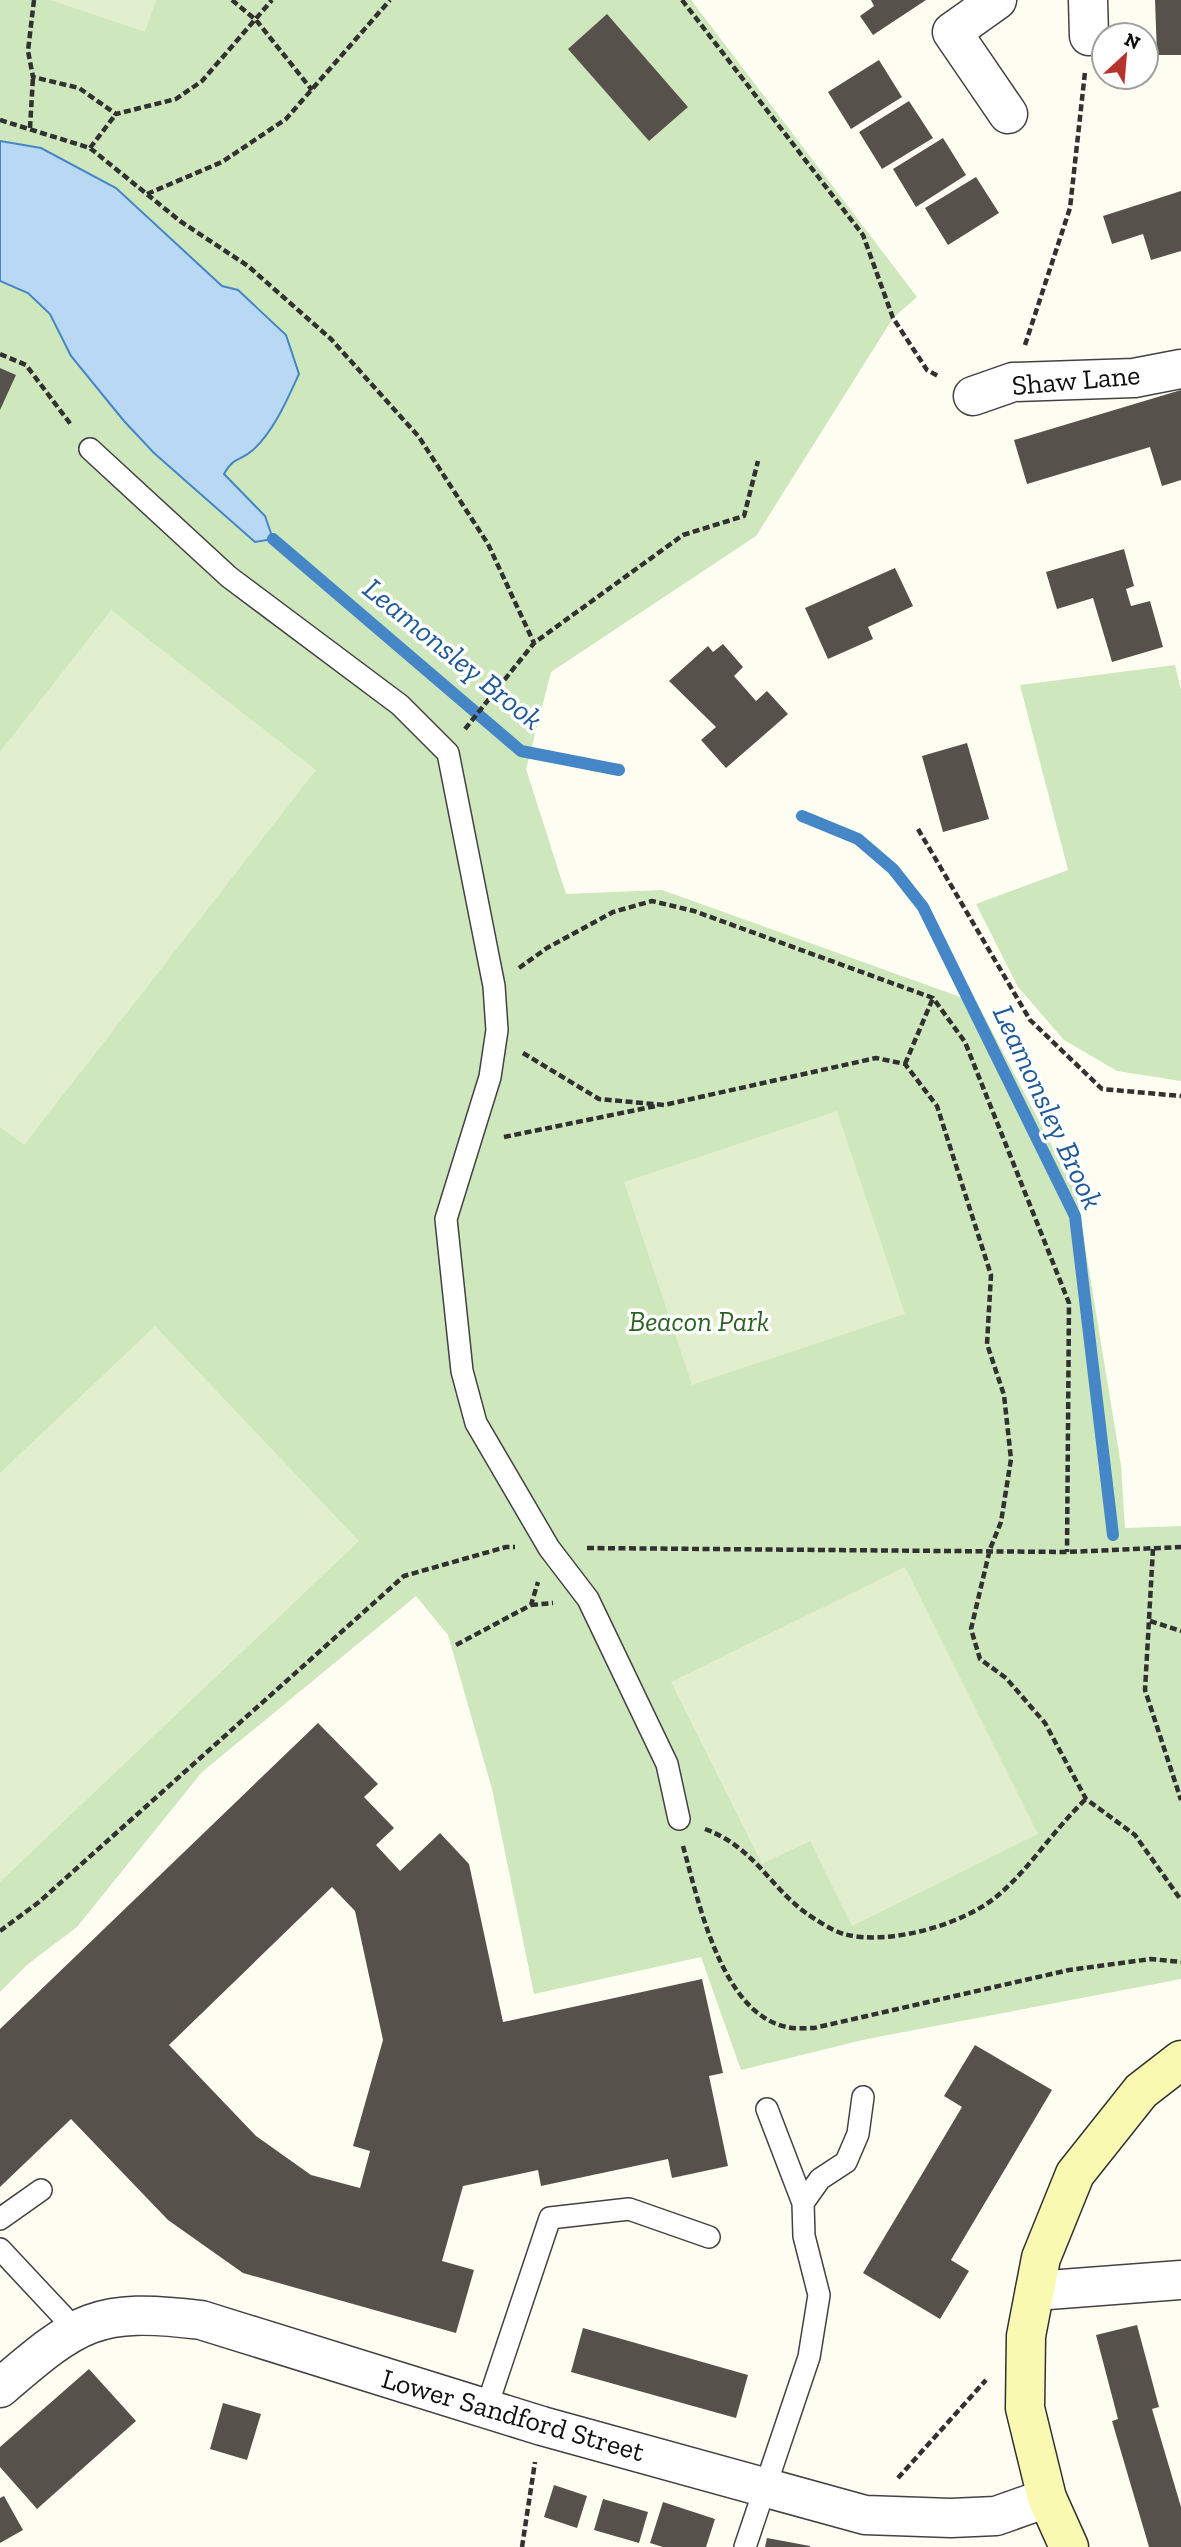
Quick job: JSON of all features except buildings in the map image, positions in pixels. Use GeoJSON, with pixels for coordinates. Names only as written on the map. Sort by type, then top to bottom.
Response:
{"type":"FeatureCollection","features":[{"type":"Feature","properties":{"kind":"street"},"geometry":{"type":"LineString","coordinates":[[997,0],[952,32],[1008,114]]}},
{"type":"Feature","properties":{"kind":"street","name":"Shaw Lane"},"geometry":{"type":"LineString","coordinates":[[973,396],[1013,382],[1133,377],[1181,369]]}},
{"type":"Feature","properties":{"kind":"street"},"geometry":{"type":"LineString","coordinates":[[1069,2547],[1047,2498],[1026,2408],[1026,2336],[1041,2258],[1075,2174],[1141,2091],[1181,2060]]}},
{"type":"Feature","properties":{"kind":"street"},"geometry":{"type":"LineString","coordinates":[[1035,2291],[1181,2280]]}},
{"type":"Feature","properties":{"kind":"street","name":"Lower Sandford Street"},"geometry":{"type":"LineString","coordinates":[[0,2388],[74,2328],[110,2317],[148,2313],[201,2320],[542,2427],[865,2515],[951,2518],[996,2516],[1047,2498]]}},
{"type":"Feature","properties":{"kind":"lane"},"geometry":{"type":"LineString","coordinates":[[90,449],[229,577],[400,705],[448,753],[494,986],[497,1030],[490,1077],[446,1219],[462,1371],[476,1423],[549,1548],[589,1599],[667,1764],[679,1819]]}},
{"type":"Feature","properties":{"kind":"lane"},"geometry":{"type":"LineString","coordinates":[[803,2203],[820,2179],[846,2162],[858,2134],[863,2097]]}},
{"type":"Feature","properties":{"kind":"lane"},"geometry":{"type":"LineString","coordinates":[[745,2547],[809,2357],[818,2295],[804,2236],[803,2203],[767,2109]]}},
{"type":"Feature","properties":{"kind":"lane"},"geometry":{"type":"LineString","coordinates":[[0,2219],[41,2190]]}},
{"type":"Feature","properties":{"kind":"lane"},"geometry":{"type":"LineString","coordinates":[[486,2409],[550,2218],[629,2209],[709,2237]]}},
{"type":"Feature","properties":{"kind":"lane"},"geometry":{"type":"LineString","coordinates":[[0,2249],[74,2328]]}},
{"type":"Feature","properties":{"kind":"path"},"geometry":{"type":"LineString","coordinates":[[30,128],[33,77],[28,51],[34,0]]}},
{"type":"Feature","properties":{"kind":"path"},"geometry":{"type":"LineString","coordinates":[[233,0],[256,20],[312,90]]}},
{"type":"Feature","properties":{"kind":"path"},"geometry":{"type":"LineString","coordinates":[[90,148],[116,114],[176,99],[202,81],[272,0]]}},
{"type":"Feature","properties":{"kind":"path"},"geometry":{"type":"LineString","coordinates":[[147,194],[222,162],[286,119],[390,0]]}},
{"type":"Feature","properties":{"kind":"path"},"geometry":{"type":"LineString","coordinates":[[682,0],[863,235],[893,318],[927,370],[973,396]]}},
{"type":"Feature","properties":{"kind":"path"},"geometry":{"type":"LineString","coordinates":[[1013,382],[1070,208],[1089,18]]}},
{"type":"Feature","properties":{"kind":"path"},"geometry":{"type":"LineString","coordinates":[[33,77],[79,88],[116,114]]}},
{"type":"Feature","properties":{"kind":"path"},"geometry":{"type":"LineString","coordinates":[[0,120],[90,148],[180,221],[248,266],[331,339],[419,437],[488,544],[534,643]]}},
{"type":"Feature","properties":{"kind":"path"},"geometry":{"type":"LineString","coordinates":[[0,354],[26,365],[90,449]]}},
{"type":"Feature","properties":{"kind":"path"},"geometry":{"type":"LineString","coordinates":[[462,733],[534,643],[683,535],[744,516],[758,461]]}},
{"type":"Feature","properties":{"kind":"path"},"geometry":{"type":"LineString","coordinates":[[918,828],[1030,1020],[1102,1089],[1181,1096]]}},
{"type":"Feature","properties":{"kind":"path"},"geometry":{"type":"LineString","coordinates":[[494,986],[547,948],[613,912],[652,901],[694,911],[933,998],[965,1042],[1069,1303],[1067,1552]]}},
{"type":"Feature","properties":{"kind":"path"},"geometry":{"type":"LineString","coordinates":[[905,1064],[933,998]]}},
{"type":"Feature","properties":{"kind":"path"},"geometry":{"type":"LineString","coordinates":[[497,1030],[528,1058],[599,1099],[664,1105]]}},
{"type":"Feature","properties":{"kind":"path"},"geometry":{"type":"LineString","coordinates":[[471,1143],[664,1105],[876,1058],[905,1064],[937,1106],[991,1275],[987,1344],[1004,1395],[1012,1459],[1001,1522],[990,1549],[971,1629],[980,1659],[1006,1678],[1045,1723],[1086,1799],[1135,1835],[1181,1900]]}},
{"type":"Feature","properties":{"kind":"path"},"geometry":{"type":"LineString","coordinates":[[0,1931],[39,1902],[404,1576],[506,1547],[990,1549],[1067,1552],[1181,1547]]}},
{"type":"Feature","properties":{"kind":"path"},"geometry":{"type":"LineString","coordinates":[[456,1645],[531,1605],[549,1548]]}},
{"type":"Feature","properties":{"kind":"path"},"geometry":{"type":"LineString","coordinates":[[1153,1549],[1145,1690],[1181,1800]]}},
{"type":"Feature","properties":{"kind":"path"},"geometry":{"type":"LineString","coordinates":[[1150,1621],[1181,1630]]}},
{"type":"Feature","properties":{"kind":"path"},"geometry":{"type":"LineString","coordinates":[[1086,1799],[1056,1827],[1030,1862],[995,1898],[946,1925],[901,1937],[844,1934],[806,1913],[729,1838],[679,1819],[681,1842],[711,1942],[735,1988],[761,2016],[785,2027],[814,2028],[1069,1970],[1151,1959],[1181,1962]]}},
{"type":"Feature","properties":{"kind":"path"},"geometry":{"type":"LineString","coordinates":[[865,2515],[1026,2336]]}},
{"type":"Feature","properties":{"kind":"path"},"geometry":{"type":"LineString","coordinates":[[522,2547],[524,2521],[542,2427]]}},
{"type":"Feature","properties":{"kind":"green space","name":"Beacon Park"},"geometry":{"type":"Polygon","coordinates":[[[0,0],[691,0],[917,297],[893,318],[756,536],[551,672],[526,769],[566,894],[662,890],[977,1003],[1076,1191],[1121,1465],[1125,1528],[1181,1526],[1181,1979],[867,2039],[741,2070],[701,1957],[534,1994],[492,1789],[448,1635],[416,1596],[202,1772],[77,1927],[28,1964],[0,1992],[0,0]]]}},
{"type":"Feature","properties":{"kind":"green space"},"geometry":{"type":"Polygon","coordinates":[[[50,0],[156,0],[145,32],[50,0]]]}},
{"type":"Feature","properties":{"kind":"green space"},"geometry":{"type":"Polygon","coordinates":[[[111,610],[316,770],[24,1145],[0,1127],[0,752],[111,610]]]}},
{"type":"Feature","properties":{"kind":"green space"},"geometry":{"type":"Polygon","coordinates":[[[1175,665],[1181,690],[1181,1081],[1117,1071],[1064,1040],[1018,987],[976,904],[1068,870],[1020,685],[1175,665]]]}},
{"type":"Feature","properties":{"kind":"green space"},"geometry":{"type":"Polygon","coordinates":[[[837,1111],[905,1314],[692,1385],[624,1182],[837,1111]]]}},
{"type":"Feature","properties":{"kind":"green space"},"geometry":{"type":"Polygon","coordinates":[[[155,1326],[359,1541],[0,1882],[0,1473],[155,1326]]]}},
{"type":"Feature","properties":{"kind":"green space"},"geometry":{"type":"Polygon","coordinates":[[[905,1567],[1038,1834],[852,1926],[810,1841],[762,1864],[671,1682],[905,1567]]]}},
{"type":"Feature","properties":{"kind":"water"},"geometry":{"type":"Polygon","coordinates":[[[0,141],[41,148],[116,188],[222,286],[238,290],[286,335],[299,374],[279,415],[261,442],[234,461],[224,474],[265,516],[273,539],[255,542],[154,453],[71,356],[50,314],[28,293],[0,281],[0,141]]]}},
{"type":"Feature","properties":{"kind":"waterway","name":"Leamonsley Brook"},"geometry":{"type":"LineString","coordinates":[[273,539],[521,751],[619,770]]}},
{"type":"Feature","properties":{"kind":"waterway","name":"Leamonsley Brook"},"geometry":{"type":"LineString","coordinates":[[802,816],[858,839],[893,869],[923,907],[1075,1216],[1113,1535]]}}]}
